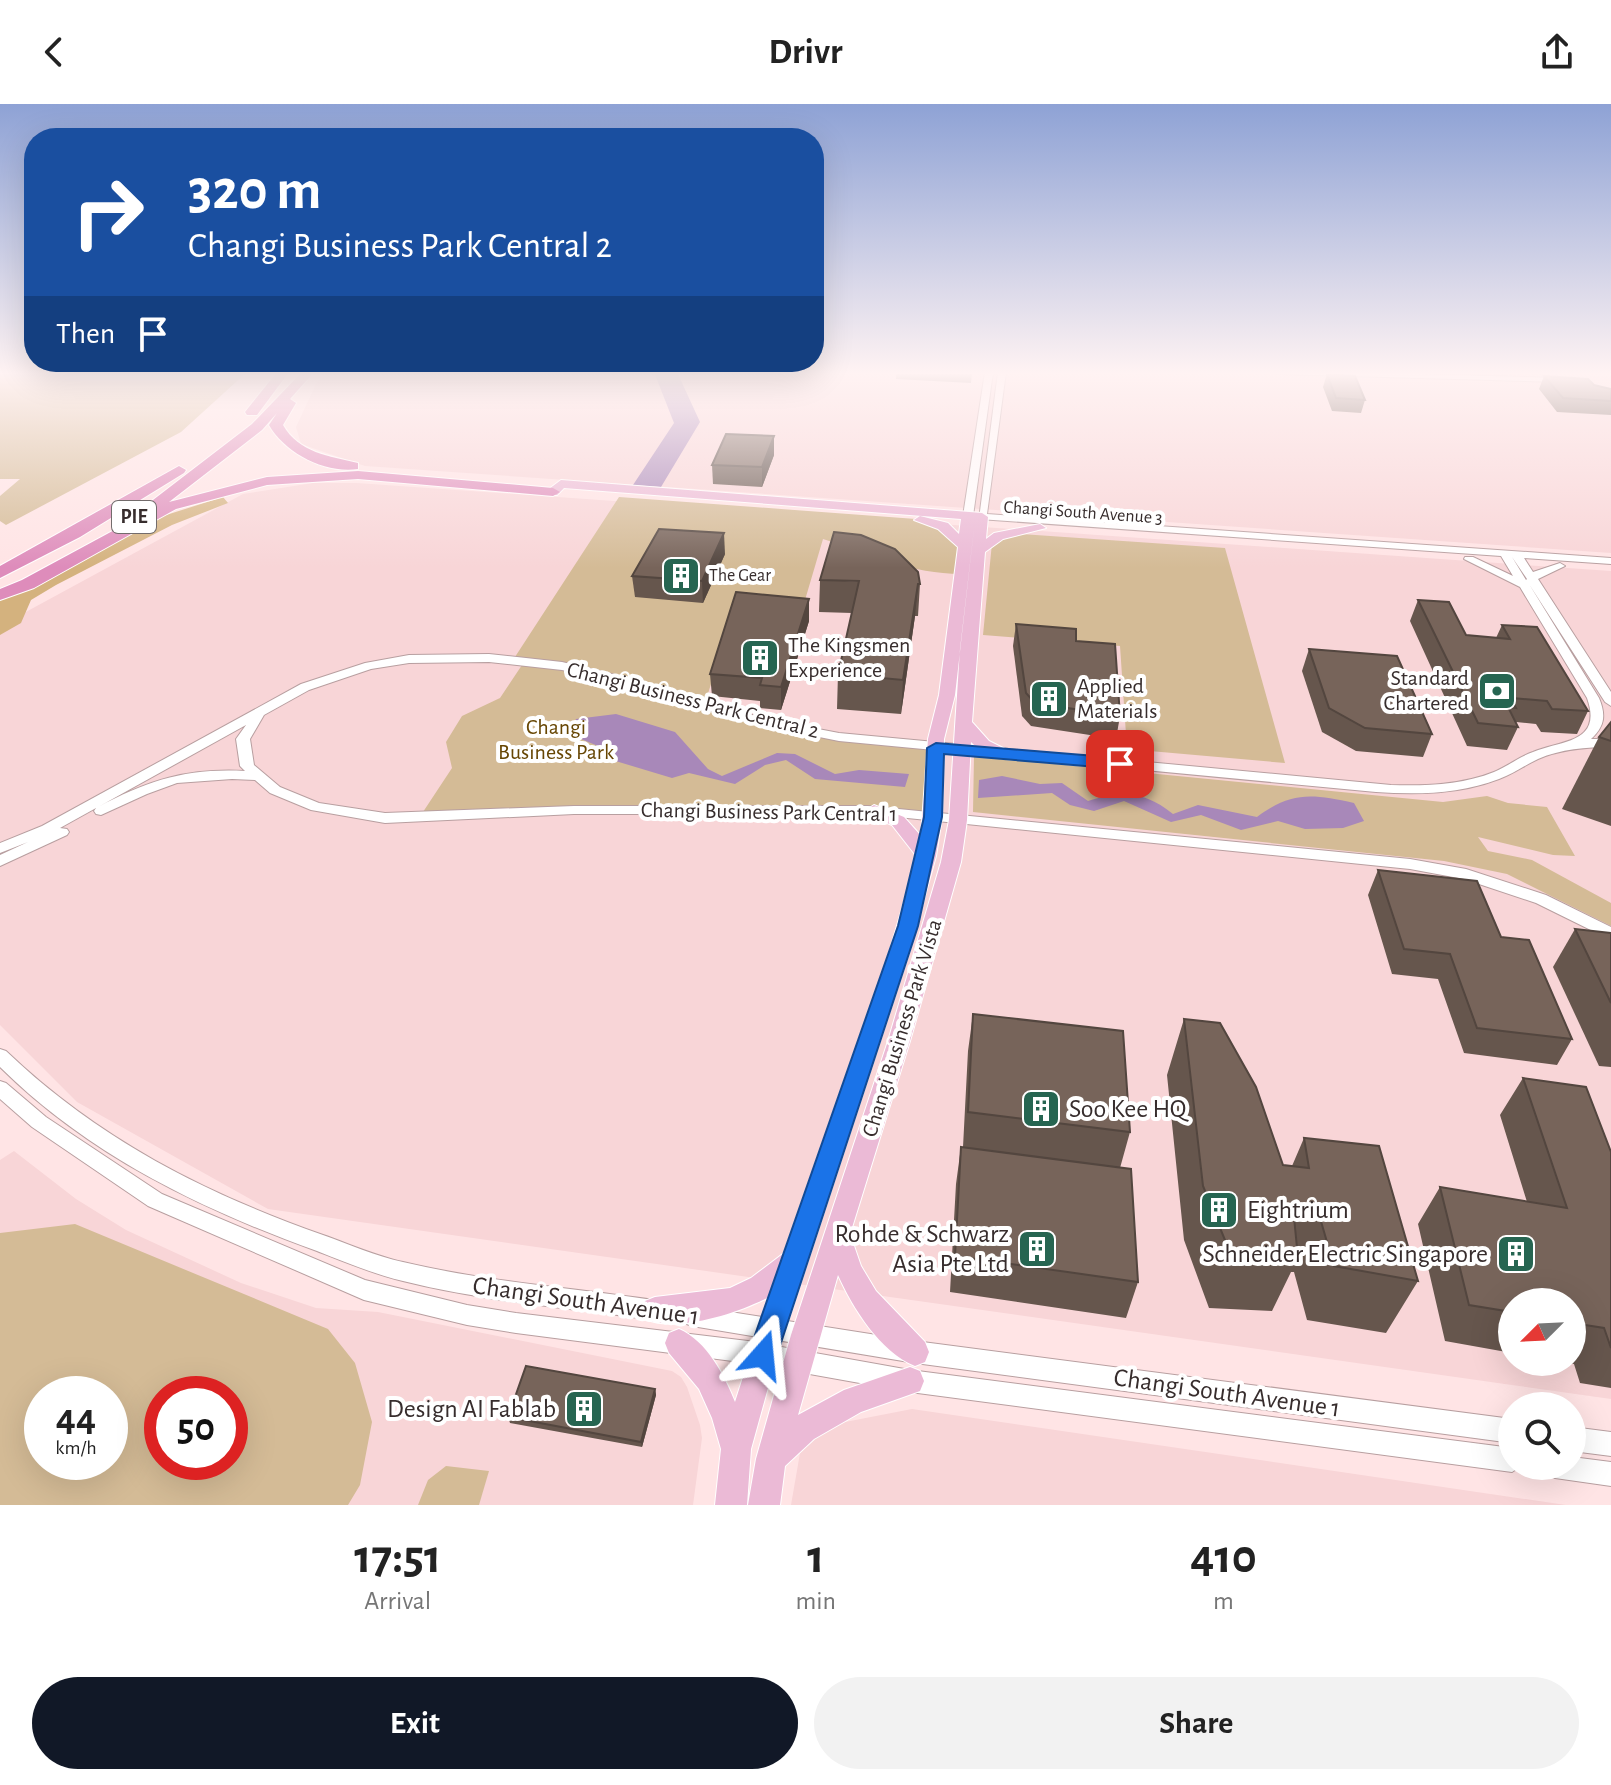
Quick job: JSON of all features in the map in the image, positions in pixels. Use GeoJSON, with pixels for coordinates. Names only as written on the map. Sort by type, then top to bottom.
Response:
{"type":"FeatureCollection","features":[{"type":"Feature","properties":{"kind":"highway","name":"PIE"},"geometry":{"type":"LineString","coordinates":[[0,573],[165,480],[223,437]]}},
{"type":"Feature","properties":{"kind":"highway","name":"PIE"},"geometry":{"type":"LineString","coordinates":[[0,593],[163,500],[242,437]]}},
{"type":"Feature","properties":{"kind":"highway"},"geometry":{"type":"LineString","coordinates":[[283,437],[304,453],[330,462],[368,469],[557,488]]}},
{"type":"Feature","properties":{"kind":"highway"},"geometry":{"type":"LineString","coordinates":[[0,593],[28,584],[171,506],[267,481],[358,475],[557,488]]}},
{"type":"Feature","properties":{"kind":"main road","name":"Changi South Avenue 3"},"geometry":{"type":"LineString","coordinates":[[557,488],[975,520]]}},
{"type":"Feature","properties":{"kind":"main road","name":"Changi South Avenue 3"},"geometry":{"type":"LineString","coordinates":[[557,488],[916,519],[975,520]]}},
{"type":"Feature","properties":{"kind":"main road"},"geometry":{"type":"LineString","coordinates":[[916,519],[943,526],[964,546]]}},
{"type":"Feature","properties":{"kind":"main road","name":"Changi Business Park Vista"},"geometry":{"type":"LineString","coordinates":[[736,1449],[766,1342],[899,953],[927,856],[933,817],[936,748],[947,695],[964,546],[975,520]]}},
{"type":"Feature","properties":{"kind":"main road","name":"Changi Business Park Vista"},"geometry":{"type":"LineString","coordinates":[[764,1505],[771,1459],[802,1348],[941,898],[958,820],[979,550],[975,520]]}},
{"type":"Feature","properties":{"kind":"main road"},"geometry":{"type":"LineString","coordinates":[[979,550],[999,536],[1040,528]]}},
{"type":"Feature","properties":{"kind":"main road"},"geometry":{"type":"LineString","coordinates":[[964,723],[983,745],[1008,755]]}},
{"type":"Feature","properties":{"kind":"main road"},"geometry":{"type":"LineString","coordinates":[[874,811],[898,821],[927,856]]}},
{"type":"Feature","properties":{"kind":"main road"},"geometry":{"type":"LineString","coordinates":[[771,1459],[791,1436],[816,1418],[912,1366],[862,1298],[848,1272],[838,1235]]}},
{"type":"Feature","properties":{"kind":"main road"},"geometry":{"type":"LineString","coordinates":[[655,1310],[734,1302],[773,1281],[795,1260]]}},
{"type":"Feature","properties":{"kind":"main road"},"geometry":{"type":"LineString","coordinates":[[679,1343],[701,1364],[715,1385],[736,1449],[731,1505]]}},
{"type":"Feature","properties":{"kind":"street"},"geometry":{"type":"LineString","coordinates":[[975,520],[983,437]]}},
{"type":"Feature","properties":{"kind":"street"},"geometry":{"type":"LineString","coordinates":[[975,520],[990,437]]}},
{"type":"Feature","properties":{"kind":"street","name":"Changi South Avenue 3"},"geometry":{"type":"LineString","coordinates":[[975,520],[1040,528],[1469,559],[1611,561]]}},
{"type":"Feature","properties":{"kind":"street","name":"Changi South Avenue 3"},"geometry":{"type":"LineString","coordinates":[[975,520],[1513,559],[1611,569]]}},
{"type":"Feature","properties":{"kind":"street"},"geometry":{"type":"LineString","coordinates":[[1469,559],[1526,583],[1611,702]]}},
{"type":"Feature","properties":{"kind":"street"},"geometry":{"type":"LineString","coordinates":[[1513,559],[1598,711],[1595,730],[1579,742]]}},
{"type":"Feature","properties":{"kind":"street"},"geometry":{"type":"LineString","coordinates":[[1526,583],[1536,574],[1560,566]]}},
{"type":"Feature","properties":{"kind":"street","name":"Changi Business Park Central 2"},"geometry":{"type":"LineString","coordinates":[[0,848],[47,829],[305,687],[369,666],[435,657],[489,658],[562,666],[775,724],[839,737],[962,751],[1404,790],[1437,788],[1495,777],[1528,759],[1579,742],[1611,743]]}},
{"type":"Feature","properties":{"kind":"street"},"geometry":{"type":"LineString","coordinates":[[257,776],[247,766],[243,739],[249,726],[264,710]]}},
{"type":"Feature","properties":{"kind":"street"},"geometry":{"type":"LineString","coordinates":[[0,861],[24,852],[148,786],[183,775],[257,776]]}},
{"type":"Feature","properties":{"kind":"street","name":"Changi Business Park Central 1"},"geometry":{"type":"LineString","coordinates":[[257,776],[275,790],[316,807],[385,818],[612,809],[874,811],[1435,867],[1541,899],[1611,934]]}},
{"type":"Feature","properties":{"kind":"street","name":"Changi South Avenue 1"},"geometry":{"type":"LineString","coordinates":[[0,1056],[79,1123],[173,1181],[263,1225],[404,1273],[527,1295],[655,1310],[766,1342],[1498,1458]]}},
{"type":"Feature","properties":{"kind":"street","name":"Changi South Avenue 1"},"geometry":{"type":"LineString","coordinates":[[0,1088],[39,1122],[155,1200],[364,1290],[467,1315],[679,1343],[766,1342]]}},
{"type":"Feature","properties":{"kind":"street","name":"Changi South Avenue 1"},"geometry":{"type":"LineString","coordinates":[[912,1366],[1498,1429]]}},
{"type":"Feature","properties":{"kind":"street"},"geometry":{"type":"LineString","coordinates":[[1586,1441],[1611,1444]]}},
{"type":"Feature","properties":{"kind":"street"},"geometry":{"type":"LineString","coordinates":[[1586,1470],[1611,1474]]}},
{"type":"Feature","properties":{"kind":"shaded area"},"geometry":{"type":"Polygon","coordinates":[[[299,437],[1611,437],[1611,553],[365,466],[301,444],[299,437]]]}},
{"type":"Feature","properties":{"kind":"shaded area"},"geometry":{"type":"Polygon","coordinates":[[[664,437],[691,437],[661,487],[633,485],[664,437]]]}},
{"type":"Feature","properties":{"kind":"shaded area","name":"Changi Business Park"},"geometry":{"type":"Polygon","coordinates":[[[313,483],[357,483],[1611,571],[1611,1399],[1586,1395],[1586,1392],[1562,1392],[268,1209],[77,1102],[0,1025],[0,626],[243,494],[313,483]]]}},
{"type":"Feature","properties":{"kind":"shaded area"},"geometry":{"type":"Polygon","coordinates":[[[223,497],[228,503],[172,525],[31,600],[21,623],[0,635],[0,598],[144,522],[223,497]]]}},
{"type":"Feature","properties":{"kind":"shaded area"},"geometry":{"type":"Polygon","coordinates":[[[616,714],[675,732],[708,769],[722,776],[777,753],[795,754],[835,774],[859,770],[909,774],[905,787],[815,779],[786,760],[765,765],[735,784],[689,773],[672,778],[589,753],[598,746],[569,734],[576,719],[616,714]]]}},
{"type":"Feature","properties":{"kind":"shaded area"},"geometry":{"type":"Polygon","coordinates":[[[1002,776],[1040,784],[1062,783],[1088,801],[1122,794],[1143,797],[1173,814],[1198,805],[1257,817],[1292,799],[1326,798],[1354,803],[1364,821],[1343,828],[1305,829],[1278,821],[1241,830],[1201,815],[1171,822],[1124,801],[1094,811],[1070,805],[1052,793],[978,798],[979,780],[1002,776]]]}},
{"type":"Feature","properties":{"kind":"shaded area"},"geometry":{"type":"Polygon","coordinates":[[[14,1151],[76,1199],[126,1230],[241,1283],[316,1308],[378,1312],[672,1371],[681,1377],[687,1387],[702,1438],[693,1505],[0,1505],[0,1160],[14,1151]]]}},
{"type":"Feature","properties":{"kind":"shaded area"},"geometry":{"type":"Polygon","coordinates":[[[912,1409],[1566,1505],[791,1505],[804,1430],[912,1409]]]}},
{"type":"Feature","properties":{"kind":"green space"},"geometry":{"type":"Polygon","coordinates":[[[0,437],[171,437],[6,525],[0,521],[0,496],[20,479],[0,479],[0,437]]]}},
{"type":"Feature","properties":{"kind":"green space"},"geometry":{"type":"Polygon","coordinates":[[[619,497],[916,519],[932,522],[964,546],[961,574],[908,567],[823,539],[800,617],[734,612],[704,706],[799,730],[935,748],[932,816],[868,810],[421,815],[452,768],[446,742],[462,716],[500,698],[524,662],[513,660],[619,497]]]}},
{"type":"Feature","properties":{"kind":"green space"},"geometry":{"type":"Polygon","coordinates":[[[1021,534],[1225,548],[1285,763],[1127,749],[1120,646],[983,635],[992,543],[1021,534]]]}},
{"type":"Feature","properties":{"kind":"green space"},"geometry":{"type":"Polygon","coordinates":[[[974,756],[1443,802],[1487,796],[1508,803],[1547,807],[1575,856],[1553,855],[1478,837],[1488,851],[1532,860],[1611,903],[1611,926],[1507,874],[1444,861],[973,812],[974,756]]]}},
{"type":"Feature","properties":{"kind":"green space"},"geometry":{"type":"Polygon","coordinates":[[[75,1224],[328,1329],[355,1363],[372,1422],[360,1485],[348,1505],[0,1505],[0,1233],[75,1224]]]}},
{"type":"Feature","properties":{"kind":"green space"},"geometry":{"type":"Polygon","coordinates":[[[446,1466],[489,1471],[479,1505],[418,1505],[428,1480],[446,1466]]]}},
{"type":"Feature","properties":{"kind":"building"},"geometry":{"type":"Polygon","coordinates":[[[724,437],[773,437],[762,467],[712,465],[724,437]]]}},
{"type":"Feature","properties":{"kind":"building"},"geometry":{"type":"Polygon","coordinates":[[[659,529],[724,533],[702,581],[632,576],[659,529]]]}},
{"type":"Feature","properties":{"kind":"building"},"geometry":{"type":"Polygon","coordinates":[[[834,532],[861,535],[895,549],[918,572],[920,584],[903,680],[838,674],[859,581],[820,580],[834,532]]]}},
{"type":"Feature","properties":{"kind":"building","name":"The Kingsmen Experience"},"geometry":{"type":"Polygon","coordinates":[[[736,592],[809,599],[781,687],[760,685],[762,678],[710,674],[736,592]]]}},
{"type":"Feature","properties":{"kind":"building"},"geometry":{"type":"Polygon","coordinates":[[[1418,600],[1449,602],[1466,635],[1510,639],[1502,625],[1537,627],[1588,711],[1552,709],[1547,701],[1511,698],[1516,708],[1508,707],[1518,727],[1478,723],[1418,600]]]}},
{"type":"Feature","properties":{"kind":"building","name":"Applied Materials"},"geometry":{"type":"Polygon","coordinates":[[[1016,624],[1076,629],[1076,641],[1115,644],[1120,716],[1035,703],[1026,693],[1016,624]]]}},
{"type":"Feature","properties":{"kind":"building"},"geometry":{"type":"Polygon","coordinates":[[[1309,649],[1397,656],[1432,734],[1365,728],[1329,708],[1309,649]]]}},
{"type":"Feature","properties":{"kind":"building"},"geometry":{"type":"Polygon","coordinates":[[[1611,722],[1611,741],[1599,737],[1611,722]]]}},
{"type":"Feature","properties":{"kind":"building"},"geometry":{"type":"Polygon","coordinates":[[[1378,870],[1477,881],[1501,937],[1529,940],[1572,1039],[1477,1028],[1450,954],[1404,949],[1378,870]]]}},
{"type":"Feature","properties":{"kind":"building"},"geometry":{"type":"Polygon","coordinates":[[[1575,929],[1611,933],[1611,1003],[1575,929]]]}},
{"type":"Feature","properties":{"kind":"building"},"geometry":{"type":"Polygon","coordinates":[[[973,1014],[1123,1031],[1130,1132],[968,1112],[973,1014]]]}},
{"type":"Feature","properties":{"kind":"building"},"geometry":{"type":"Polygon","coordinates":[[[1184,1019],[1220,1023],[1256,1087],[1283,1165],[1309,1168],[1304,1138],[1379,1146],[1418,1281],[1334,1266],[1320,1218],[1294,1217],[1298,1258],[1231,1255],[1203,1186],[1184,1019]]]}},
{"type":"Feature","properties":{"kind":"building"},"geometry":{"type":"Polygon","coordinates":[[[1523,1078],[1586,1087],[1611,1152],[1611,1348],[1604,1328],[1586,1325],[1586,1288],[1498,1288],[1498,1310],[1469,1305],[1440,1187],[1567,1208],[1523,1078]]]}},
{"type":"Feature","properties":{"kind":"building","name":"Rohde & Schwarz Asia Pte Ltd"},"geometry":{"type":"Polygon","coordinates":[[[961,1147],[1131,1169],[1138,1282],[955,1256],[961,1147]]]}},
{"type":"Feature","properties":{"kind":"building","name":"Design AI Fablab"},"geometry":{"type":"Polygon","coordinates":[[[526,1366],[655,1389],[641,1442],[508,1417],[526,1366]]]}},
{"type":"Feature","properties":{"kind":"place","name":"The Gear"},"geometry":{"type":"Point","coordinates":[681,576]}},
{"type":"Feature","properties":{"kind":"place","name":"The Kingsmen Experience"},"geometry":{"type":"Point","coordinates":[760,658]}},
{"type":"Feature","properties":{"kind":"place","name":"Standard Chartered"},"geometry":{"type":"Point","coordinates":[1497,691]}},
{"type":"Feature","properties":{"kind":"place","name":"Applied Materials"},"geometry":{"type":"Point","coordinates":[1049,699]}},
{"type":"Feature","properties":{"kind":"place","name":"Soo Kee HQ"},"geometry":{"type":"Point","coordinates":[1041,1109]}},
{"type":"Feature","properties":{"kind":"place","name":"Eightrium"},"geometry":{"type":"Point","coordinates":[1219,1210]}},
{"type":"Feature","properties":{"kind":"place","name":"Rohde & Schwarz Asia Pte Ltd"},"geometry":{"type":"Point","coordinates":[1037,1249]}},
{"type":"Feature","properties":{"kind":"place","name":"Schneider Electric Singapore"},"geometry":{"type":"Point","coordinates":[1516,1254]}},
{"type":"Feature","properties":{"kind":"place","name":"Design AI Fablab"},"geometry":{"type":"Point","coordinates":[584,1409]}},
{"type":"Feature","properties":{"kind":"route"},"geometry":{"type":"LineString","coordinates":[[763,1355],[908,926],[927,856],[933,817],[936,748],[1120,764]]}}]}
